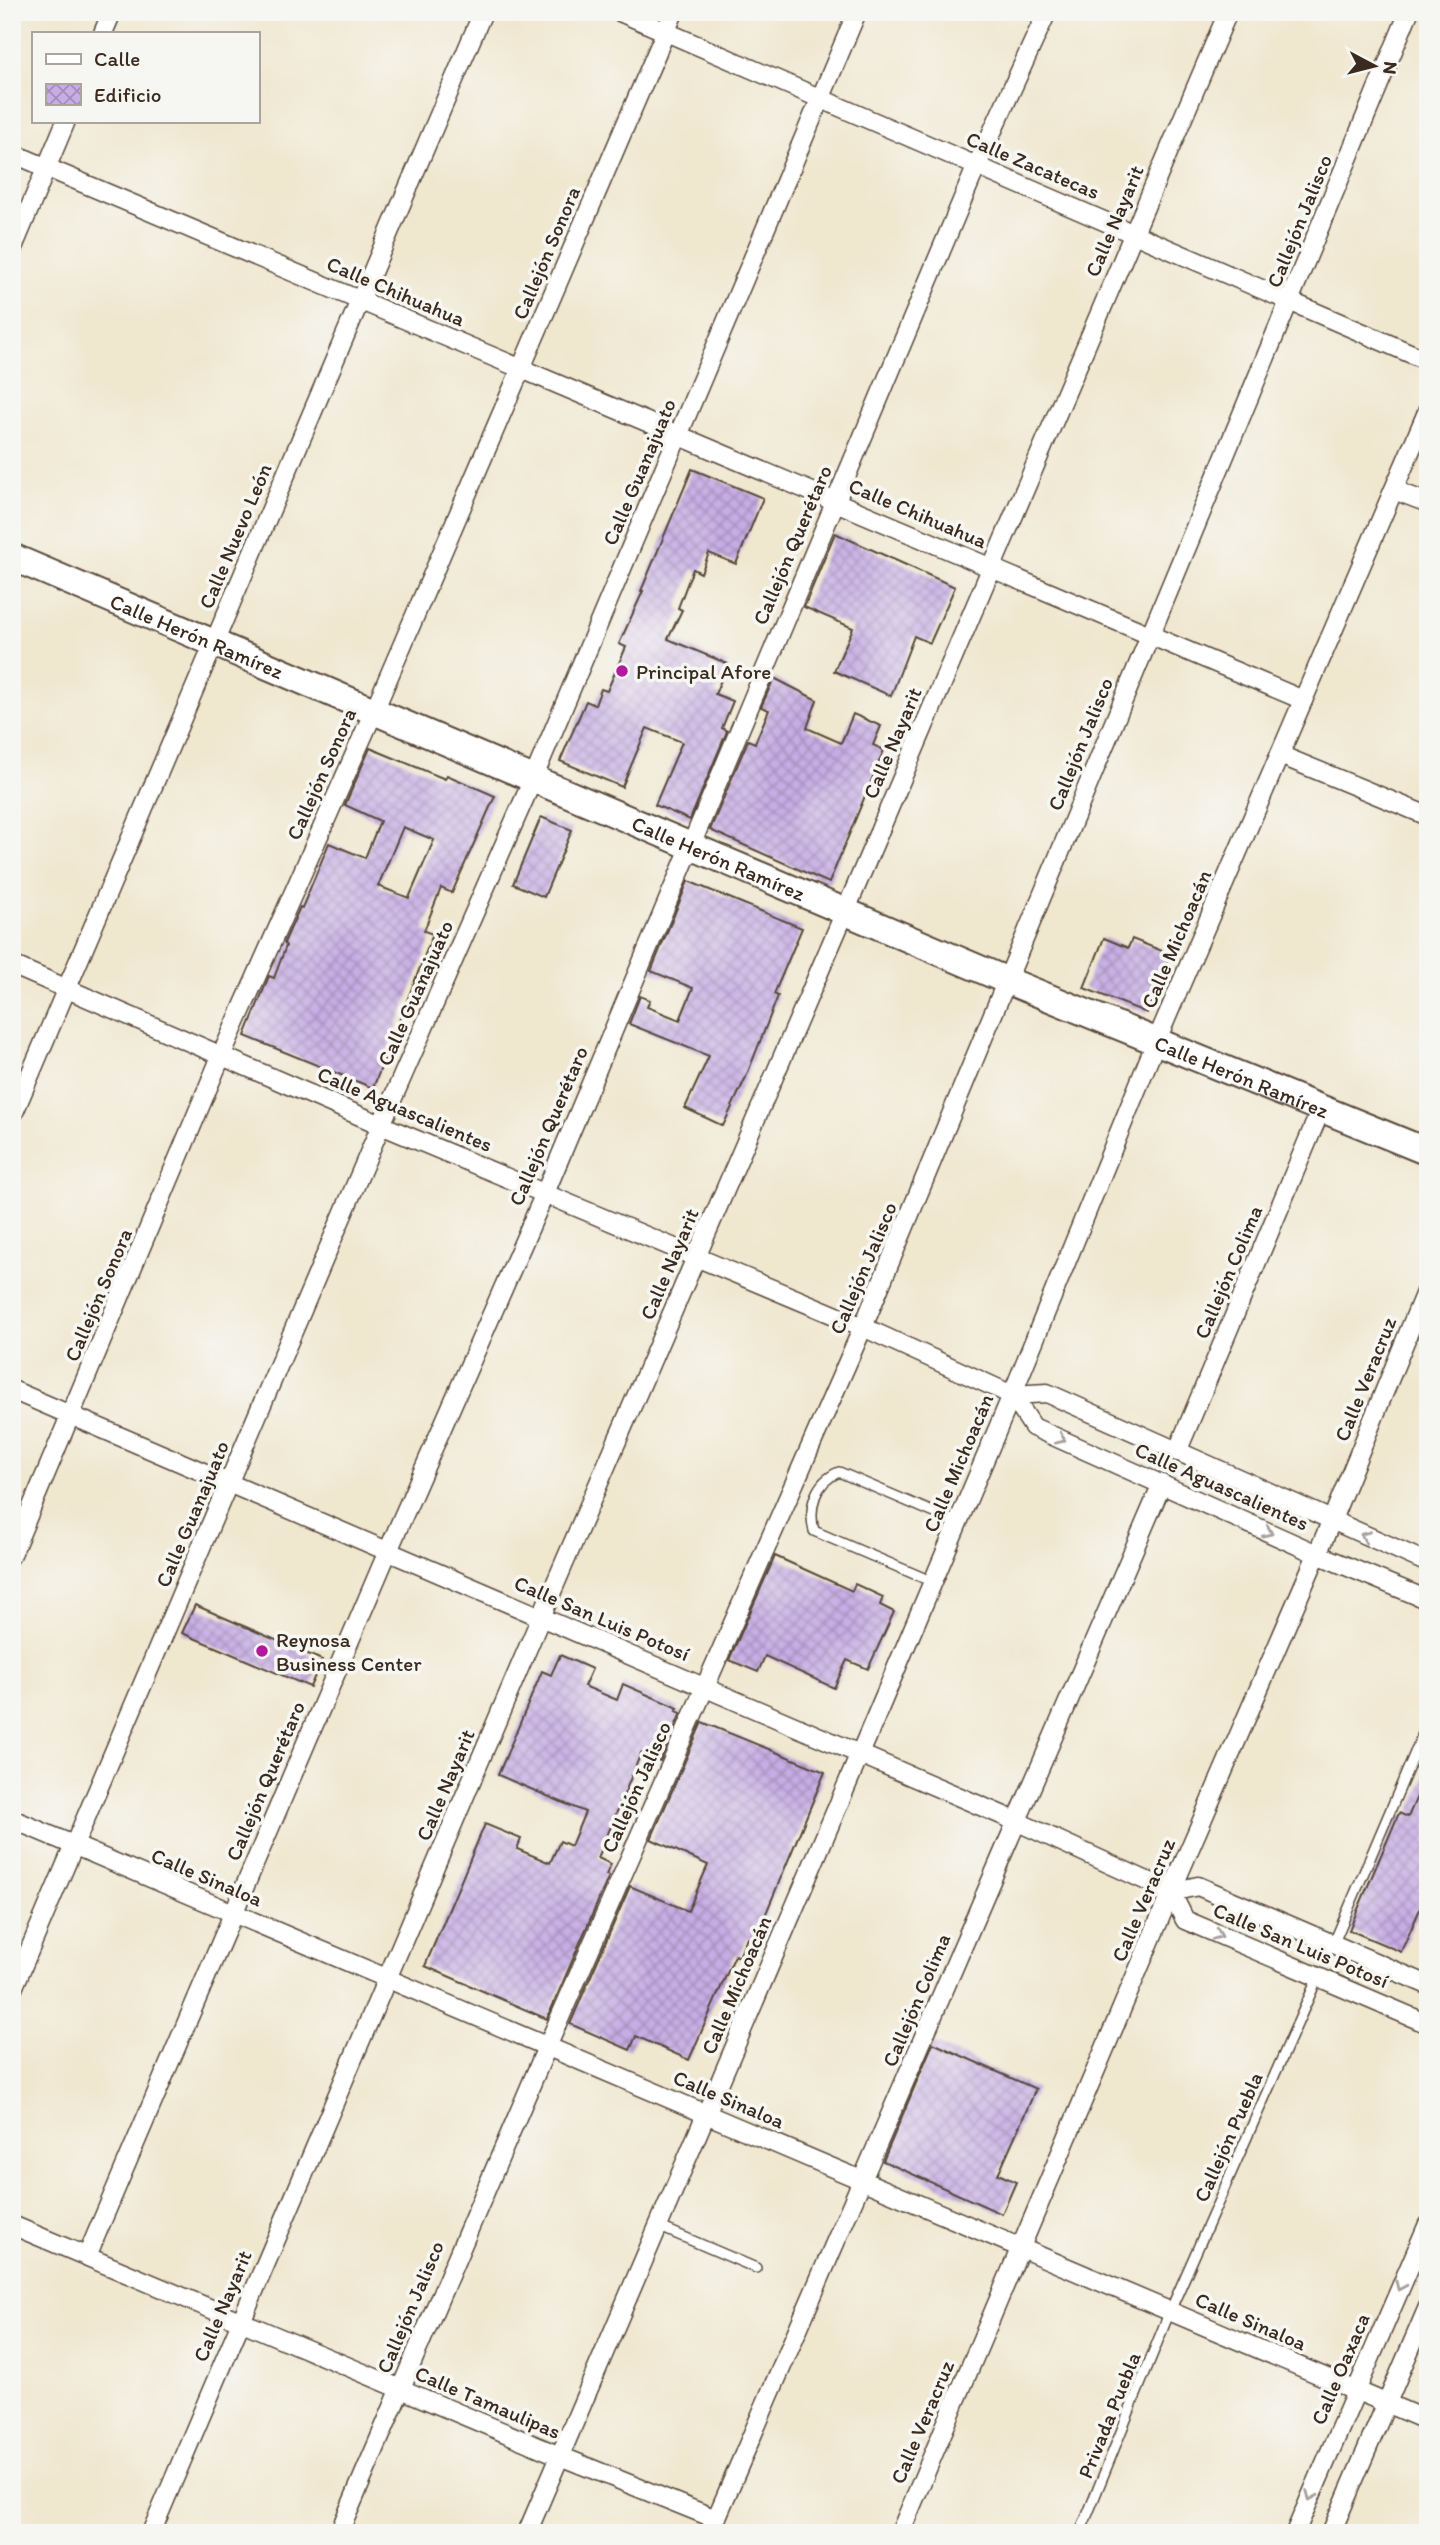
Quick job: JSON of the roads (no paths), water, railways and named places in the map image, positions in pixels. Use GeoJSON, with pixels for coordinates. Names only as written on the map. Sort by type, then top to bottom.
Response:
{"type":"FeatureCollection","features":[{"type":"Feature","properties":{"kind":"street"},"geometry":{"type":"LineString","coordinates":[[103,32],[112,12]]}},
{"type":"Feature","properties":{"kind":"street","name":"Calle Nuevo León"},"geometry":{"type":"LineString","coordinates":[[12,1117],[483,12]]}},
{"type":"Feature","properties":{"kind":"street","name":"Calle Zacatecas"},"geometry":{"type":"LineString","coordinates":[[620,12],[1428,361]]}},
{"type":"Feature","properties":{"kind":"street","name":"Callejón Sonora"},"geometry":{"type":"LineString","coordinates":[[12,1554],[222,1054],[522,370],[674,12]]}},
{"type":"Feature","properties":{"kind":"street","name":"Calle Guanajuato"},"geometry":{"type":"LineString","coordinates":[[12,1991],[381,1125],[534,779],[857,12]]}},
{"type":"Feature","properties":{"kind":"street","name":"Callejón Querétaro"},"geometry":{"type":"LineString","coordinates":[[86,2256],[545,1192],[977,166],[1047,12]]}},
{"type":"Feature","properties":{"kind":"street","name":"Calle Nayarit"},"geometry":{"type":"LineString","coordinates":[[151,2533],[1227,12]]}},
{"type":"Feature","properties":{"kind":"street","name":"Callejón Jalisco"},"geometry":{"type":"LineString","coordinates":[[339,2533],[547,2047],[863,1327],[1409,12]]}},
{"type":"Feature","properties":{"kind":"street"},"geometry":{"type":"LineString","coordinates":[[12,250],[66,122]]}},
{"type":"Feature","properties":{"kind":"street","name":"Calle Chihuahua"},"geometry":{"type":"LineString","coordinates":[[12,153],[1303,700]]}},
{"type":"Feature","properties":{"kind":"street","name":"Calle Michoacán"},"geometry":{"type":"LineString","coordinates":[[527,2533],[1012,1395],[1156,1042],[1428,410]]}},
{"type":"Feature","properties":{"kind":"street"},"geometry":{"type":"LineString","coordinates":[[1394,490],[1428,503]]}},
{"type":"Feature","properties":{"kind":"street","name":"Calle Herón Ramírez"},"geometry":{"type":"LineString","coordinates":[[12,557],[1008,981],[1428,1152]]}},
{"type":"Feature","properties":{"kind":"street"},"geometry":{"type":"LineString","coordinates":[[1280,755],[1428,816]]}},
{"type":"Feature","properties":{"kind":"street","name":"Calle Aguascalientes"},"geometry":{"type":"LineString","coordinates":[[12,965],[381,1125],[863,1327],[1012,1395],[1046,1393],[1428,1563]]}},
{"type":"Feature","properties":{"kind":"street","name":"Callejón Colima"},"geometry":{"type":"LineString","coordinates":[[1177,1452],[1321,1109]]}},
{"type":"Feature","properties":{"kind":"street","name":"Calle Veracruz"},"geometry":{"type":"LineString","coordinates":[[900,2533],[1331,1522],[1428,1286]]}},
{"type":"Feature","properties":{"kind":"street","name":"Calle San Luis Potosí"},"geometry":{"type":"LineString","coordinates":[[12,1390],[1018,1822],[1171,1892],[1198,1886],[1428,1985]]}},
{"type":"Feature","properties":{"kind":"street","name":"Calle Aguascalientes"},"geometry":{"type":"LineString","coordinates":[[1012,1395],[1033,1426],[1317,1554],[1428,1600]]}},
{"type":"Feature","properties":{"kind":"street","name":"Callejón Colima"},"geometry":{"type":"LineString","coordinates":[[713,2526],[1162,1484]]}},
{"type":"Feature","properties":{"kind":"street","name":"Calle Sinaloa"},"geometry":{"type":"LineString","coordinates":[[12,1819],[1428,2421]]}},
{"type":"Feature","properties":{"kind":"street","name":"Calle San Luis Potosí"},"geometry":{"type":"LineString","coordinates":[[1171,1892],[1185,1920],[1428,2024]]}},
{"type":"Feature","properties":{"kind":"street","name":"Calle Oaxaca"},"geometry":{"type":"LineString","coordinates":[[1296,2533],[1428,2224]]}},
{"type":"Feature","properties":{"kind":"street","name":"Calle Tamaulipas"},"geometry":{"type":"LineString","coordinates":[[12,2225],[559,2456],[713,2526]]}},
{"type":"Feature","properties":{"kind":"street"},"geometry":{"type":"LineString","coordinates":[[1331,2533],[1428,2307]]}},
{"type":"Feature","properties":{"kind":"lane"},"geometry":{"type":"LineString","coordinates":[[933,1582],[814,1531],[810,1516],[814,1497],[827,1477],[839,1472],[958,1523]]}},
{"type":"Feature","properties":{"kind":"lane"},"geometry":{"type":"LineString","coordinates":[[1333,1945],[1428,1722]]}},
{"type":"Feature","properties":{"kind":"lane","name":"Callejón Puebla"},"geometry":{"type":"LineString","coordinates":[[1170,2311],[1318,1977]]}},
{"type":"Feature","properties":{"kind":"lane"},"geometry":{"type":"LineString","coordinates":[[658,2226],[755,2268]]}},
{"type":"Feature","properties":{"kind":"lane","name":"Privada Puebla"},"geometry":{"type":"LineString","coordinates":[[1080,2533],[1170,2311]]}},
{"type":"Feature","properties":{"kind":"place","name":"Principal Afore"},"geometry":{"type":"Point","coordinates":[622,671]}},
{"type":"Feature","properties":{"kind":"place","name":"Reynosa Business Center"},"geometry":{"type":"Point","coordinates":[262,1651]}}]}
